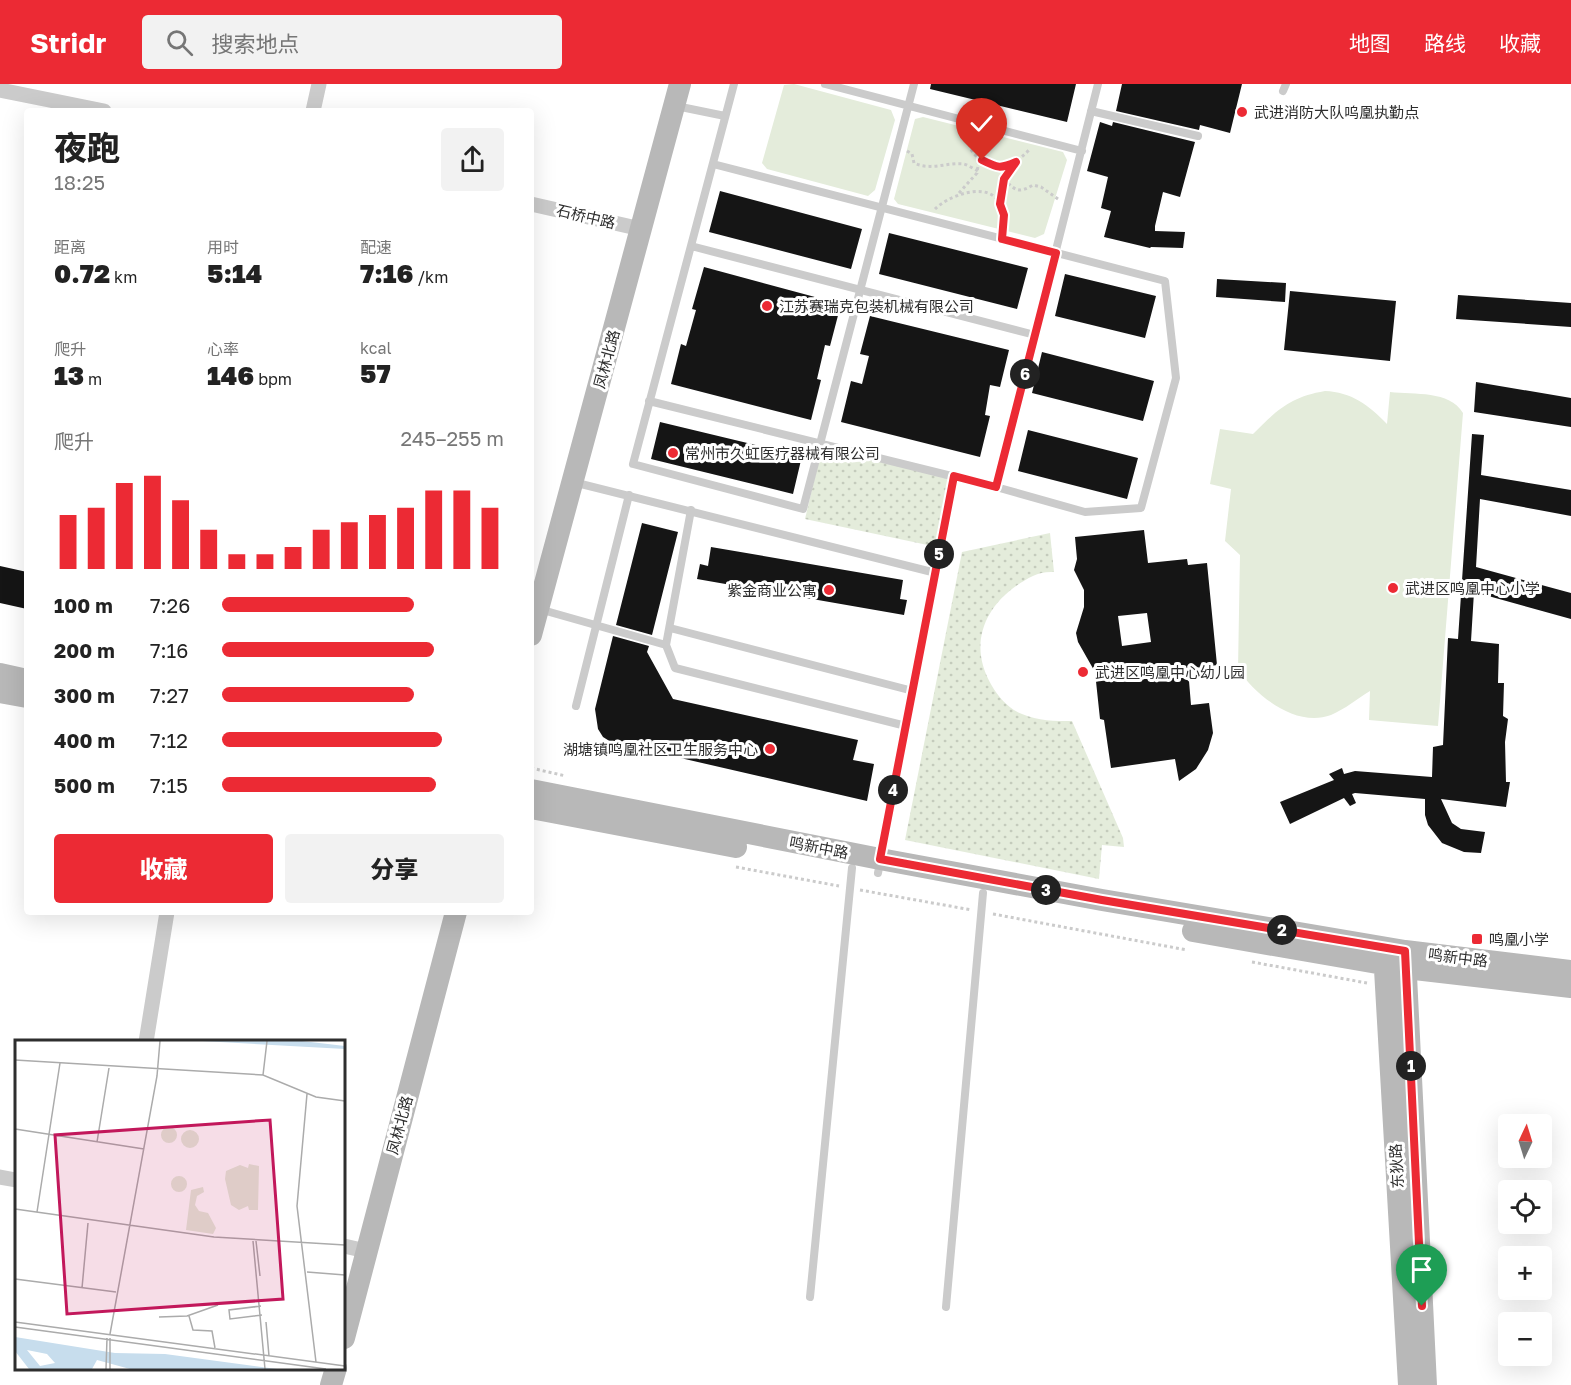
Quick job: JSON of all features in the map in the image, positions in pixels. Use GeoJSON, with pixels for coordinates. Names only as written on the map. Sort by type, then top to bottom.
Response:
{"type":"FeatureCollection","features":[{"type":"Feature","properties":{"kind":"main road","name":"凤林北路"},"geometry":{"type":"LineString","coordinates":[[534,624],[678,95]]}},
{"type":"Feature","properties":{"kind":"main road"},"geometry":{"type":"LineString","coordinates":[[0,674],[24,679]]}},
{"type":"Feature","properties":{"kind":"main road"},"geometry":{"type":"LineString","coordinates":[[0,692],[24,697]]}},
{"type":"Feature","properties":{"kind":"main road","name":"鸣新中路"},"geometry":{"type":"LineString","coordinates":[[534,791],[879,866],[1102,900],[1393,963],[1571,971]]}},
{"type":"Feature","properties":{"kind":"main road","name":"鸣新中路"},"geometry":{"type":"LineString","coordinates":[[534,809],[851,878],[879,866],[982,903],[1571,987]]}},
{"type":"Feature","properties":{"kind":"main road","name":"凤林北路"},"geometry":{"type":"LineString","coordinates":[[345,1334],[455,915]]}},
{"type":"Feature","properties":{"kind":"main road","name":"东狄路"},"geometry":{"type":"LineString","coordinates":[[1393,963],[1409,1385]]}},
{"type":"Feature","properties":{"kind":"main road","name":"东狄路"},"geometry":{"type":"LineString","coordinates":[[1393,963],[1426,1385]]}},
{"type":"Feature","properties":{"kind":"main road"},"geometry":{"type":"LineString","coordinates":[[332,1385],[336,1370]]}},
{"type":"Feature","properties":{"kind":"street"},"geometry":{"type":"LineString","coordinates":[[314,108],[320,84]]}},
{"type":"Feature","properties":{"kind":"street"},"geometry":{"type":"LineString","coordinates":[[0,90],[89,108]]}},
{"type":"Feature","properties":{"kind":"street","name":"石桥中路"},"geometry":{"type":"LineString","coordinates":[[534,205],[641,229]]}},
{"type":"Feature","properties":{"kind":"street"},"geometry":{"type":"LineString","coordinates":[[146,1040],[167,915]]}},
{"type":"Feature","properties":{"kind":"street"},"geometry":{"type":"LineString","coordinates":[[0,1177],[15,1180]]}},
{"type":"Feature","properties":{"kind":"street"},"geometry":{"type":"LineString","coordinates":[[345,1246],[366,1251]]}},
{"type":"Feature","properties":{"kind":"lane"},"geometry":{"type":"LineString","coordinates":[[734,84],[633,464],[803,509],[914,84]]}},
{"type":"Feature","properties":{"kind":"lane"},"geometry":{"type":"LineString","coordinates":[[825,84],[1082,151]]}},
{"type":"Feature","properties":{"kind":"lane"},"geometry":{"type":"LineString","coordinates":[[996,487],[1098,84]]}},
{"type":"Feature","properties":{"kind":"lane"},"geometry":{"type":"LineString","coordinates":[[678,95],[725,116]]}},
{"type":"Feature","properties":{"kind":"lane"},"geometry":{"type":"LineString","coordinates":[[1091,111],[1198,136]]}},
{"type":"Feature","properties":{"kind":"lane"},"geometry":{"type":"LineString","coordinates":[[649,401],[954,476],[1085,512],[1141,508],[1176,378],[1165,281],[712,164]]}},
{"type":"Feature","properties":{"kind":"lane"},"geometry":{"type":"LineString","coordinates":[[691,246],[1035,335]]}},
{"type":"Feature","properties":{"kind":"lane"},"geometry":{"type":"LineString","coordinates":[[879,866],[954,476]]}},
{"type":"Feature","properties":{"kind":"lane"},"geometry":{"type":"LineString","coordinates":[[572,482],[936,573]]}},
{"type":"Feature","properties":{"kind":"lane"},"geometry":{"type":"LineString","coordinates":[[576,706],[629,495]]}},
{"type":"Feature","properties":{"kind":"lane"},"geometry":{"type":"LineString","coordinates":[[691,510],[666,645],[675,668],[906,726]]}},
{"type":"Feature","properties":{"kind":"lane"},"geometry":{"type":"LineString","coordinates":[[538,609],[666,645]]}},
{"type":"Feature","properties":{"kind":"lane"},"geometry":{"type":"LineString","coordinates":[[670,628],[913,691]]}},
{"type":"Feature","properties":{"kind":"lane"},"geometry":{"type":"LineString","coordinates":[[810,1297],[851,878]]}},
{"type":"Feature","properties":{"kind":"lane"},"geometry":{"type":"LineString","coordinates":[[946,1307],[982,903]]}},
{"type":"Feature","properties":{"kind":"path"},"geometry":{"type":"LineString","coordinates":[[961,119],[972,150],[979,158],[995,167],[1003,168],[1016,162]]}},
{"type":"Feature","properties":{"kind":"path"},"geometry":{"type":"LineString","coordinates":[[1000,204],[1004,179],[1016,162],[1038,140]]}},
{"type":"Feature","properties":{"kind":"path"},"geometry":{"type":"LineString","coordinates":[[898,146],[912,154],[914,163],[921,166],[965,164],[978,171]]}},
{"type":"Feature","properties":{"kind":"path"},"geometry":{"type":"LineString","coordinates":[[957,195],[978,171],[979,158]]}},
{"type":"Feature","properties":{"kind":"path"},"geometry":{"type":"LineString","coordinates":[[1004,179],[1016,190],[1023,191],[1033,185],[1041,187],[1055,198],[1069,202]]}},
{"type":"Feature","properties":{"kind":"path"},"geometry":{"type":"LineString","coordinates":[[925,219],[940,204],[957,195],[970,192],[986,193],[996,197],[1004,215],[1002,239]]}},
{"type":"Feature","properties":{"kind":"path"},"geometry":{"type":"LineString","coordinates":[[736,867],[851,878],[982,903],[1196,952]]}},
{"type":"Feature","properties":{"kind":"path"},"geometry":{"type":"LineString","coordinates":[[1242,960],[1393,963]]}},
{"type":"Feature","properties":{"kind":"green space"},"geometry":{"type":"Polygon","coordinates":[[[794,84],[891,110],[895,120],[875,190],[868,196],[767,169],[762,163],[784,85],[794,84]]]}},
{"type":"Feature","properties":{"kind":"green space"},"geometry":{"type":"Polygon","coordinates":[[[923,117],[1063,152],[1067,160],[1044,234],[1035,238],[898,204],[894,199],[915,119],[923,117]]]}},
{"type":"Feature","properties":{"kind":"green space"},"geometry":{"type":"Polygon","coordinates":[[[1325,391],[1343,394],[1359,401],[1387,424],[1390,392],[1440,397],[1449,400],[1463,413],[1438,726],[1369,720],[1370,691],[1331,715],[1318,718],[1304,717],[1278,707],[1266,699],[1238,669],[1240,555],[1225,541],[1231,489],[1210,484],[1220,429],[1253,434],[1269,418],[1293,401],[1325,391]]]}},
{"type":"Feature","properties":{"kind":"green space"},"geometry":{"type":"Polygon","coordinates":[[[822,447],[950,478],[937,547],[805,519],[822,447]]]}},
{"type":"Feature","properties":{"kind":"green space"},"geometry":{"type":"Polygon","coordinates":[[[1050,533],[1054,572],[1039,574],[1025,580],[995,606],[987,618],[983,631],[981,658],[992,686],[1001,699],[1017,712],[1040,719],[1072,721],[1123,838],[1124,847],[1102,845],[1099,879],[905,840],[962,552],[1050,533]]]}},
{"type":"Feature","properties":{"kind":"building"},"geometry":{"type":"Polygon","coordinates":[[[931,84],[1076,84],[1067,122],[930,89],[931,84]]]}},
{"type":"Feature","properties":{"kind":"building"},"geometry":{"type":"Polygon","coordinates":[[[1122,84],[1242,84],[1230,133],[1200,125],[1199,130],[1116,111],[1122,84]]]}},
{"type":"Feature","properties":{"kind":"building"},"geometry":{"type":"Polygon","coordinates":[[[1100,122],[1112,126],[1113,122],[1195,142],[1180,197],[1163,192],[1155,226],[1155,231],[1185,232],[1183,248],[1150,248],[1104,237],[1111,211],[1101,208],[1108,177],[1087,171],[1100,122]]]}},
{"type":"Feature","properties":{"kind":"building"},"geometry":{"type":"Polygon","coordinates":[[[720,191],[862,229],[851,269],[709,232],[720,191]]]}},
{"type":"Feature","properties":{"kind":"building"},"geometry":{"type":"Polygon","coordinates":[[[889,233],[1028,268],[1017,309],[879,274],[889,233]]]}},
{"type":"Feature","properties":{"kind":"building"},"geometry":{"type":"Polygon","coordinates":[[[704,267],[841,304],[830,346],[825,345],[817,379],[821,380],[811,420],[671,384],[681,344],[686,346],[696,310],[692,309],[704,267]]]}},
{"type":"Feature","properties":{"kind":"building"},"geometry":{"type":"Polygon","coordinates":[[[1065,274],[1156,296],[1145,338],[1055,316],[1065,274]]]}},
{"type":"Feature","properties":{"kind":"building"},"geometry":{"type":"Polygon","coordinates":[[[1217,279],[1286,283],[1285,302],[1216,297],[1217,279]]]}},
{"type":"Feature","properties":{"kind":"building"},"geometry":{"type":"Polygon","coordinates":[[[1290,291],[1396,301],[1390,361],[1284,350],[1290,291]]]}},
{"type":"Feature","properties":{"kind":"building"},"geometry":{"type":"Polygon","coordinates":[[[1458,295],[1571,303],[1571,327],[1456,319],[1458,295]]]}},
{"type":"Feature","properties":{"kind":"building"},"geometry":{"type":"Polygon","coordinates":[[[870,316],[1009,350],[1000,387],[990,385],[985,415],[990,416],[980,457],[841,422],[851,381],[862,384],[869,356],[860,354],[870,316]]]}},
{"type":"Feature","properties":{"kind":"building"},"geometry":{"type":"Polygon","coordinates":[[[1042,352],[1154,381],[1143,421],[1032,393],[1042,352]]]}},
{"type":"Feature","properties":{"kind":"building"},"geometry":{"type":"Polygon","coordinates":[[[1476,382],[1571,398],[1571,427],[1474,412],[1476,382]]]}},
{"type":"Feature","properties":{"kind":"building"},"geometry":{"type":"Polygon","coordinates":[[[660,422],[802,456],[793,494],[651,459],[660,422]]]}},
{"type":"Feature","properties":{"kind":"building"},"geometry":{"type":"Polygon","coordinates":[[[1028,430],[1138,458],[1127,499],[1018,471],[1028,430]]]}},
{"type":"Feature","properties":{"kind":"building"},"geometry":{"type":"Polygon","coordinates":[[[1472,434],[1484,435],[1481,475],[1571,490],[1571,516],[1480,499],[1476,567],[1571,593],[1571,619],[1474,592],[1471,641],[1499,644],[1498,683],[1504,683],[1503,716],[1508,719],[1505,742],[1506,782],[1510,782],[1506,807],[1441,799],[1452,823],[1461,829],[1485,832],[1481,853],[1464,852],[1442,843],[1428,825],[1425,815],[1425,799],[1355,793],[1352,794],[1356,803],[1350,806],[1344,798],[1290,824],[1280,802],[1334,780],[1329,774],[1342,768],[1344,774],[1355,771],[1432,777],[1433,747],[1443,745],[1448,638],[1458,639],[1472,434]]]}},
{"type":"Feature","properties":{"kind":"building"},"geometry":{"type":"Polygon","coordinates":[[[642,523],[678,532],[652,635],[616,625],[642,523]]]}},
{"type":"Feature","properties":{"kind":"building"},"geometry":{"type":"Polygon","coordinates":[[[1144,530],[1148,563],[1187,559],[1188,565],[1207,563],[1217,665],[1205,667],[1206,679],[1189,681],[1191,705],[1209,703],[1213,733],[1208,750],[1196,769],[1179,781],[1175,759],[1111,768],[1104,720],[1100,719],[1095,672],[1078,642],[1076,633],[1084,607],[1084,590],[1074,570],[1077,559],[1075,537],[1144,530]],[[1147,613],[1118,616],[1122,646],[1151,642],[1147,613]]]}},
{"type":"Feature","properties":{"kind":"building","name":"紫金商业公寓"},"geometry":{"type":"Polygon","coordinates":[[[711,547],[903,580],[900,599],[907,600],[904,615],[697,579],[700,564],[708,566],[711,547]]]}},
{"type":"Feature","properties":{"kind":"building"},"geometry":{"type":"Polygon","coordinates":[[[0,566],[24,571],[24,608],[0,603],[0,566]]]}},
{"type":"Feature","properties":{"kind":"building"},"geometry":{"type":"Polygon","coordinates":[[[613,636],[649,646],[647,652],[673,699],[858,740],[853,760],[874,764],[867,801],[611,742],[603,737],[598,729],[595,709],[613,636]]]}},
{"type":"Feature","properties":{"kind":"place","name":"武进消防大队呜凰执勤点"},"geometry":{"type":"Point","coordinates":[1242,112]}},
{"type":"Feature","properties":{"kind":"place","name":"江苏赛瑞克包装机械有限公司"},"geometry":{"type":"Point","coordinates":[767,306]}},
{"type":"Feature","properties":{"kind":"place","name":"常州市久虹医疗器械有限公司"},"geometry":{"type":"Point","coordinates":[673,453]}},
{"type":"Feature","properties":{"kind":"place","name":"武进区鸣凰中心小学"},"geometry":{"type":"Point","coordinates":[1393,588]}},
{"type":"Feature","properties":{"kind":"place","name":"紫金商业公寓"},"geometry":{"type":"Point","coordinates":[829,590]}},
{"type":"Feature","properties":{"kind":"place","name":"武进区鸣凰中心幼儿园"},"geometry":{"type":"Point","coordinates":[1083,672]}},
{"type":"Feature","properties":{"kind":"place","name":"湖塘镇鸣凰社区卫生服务中心"},"geometry":{"type":"Point","coordinates":[770,749]}},
{"type":"Feature","properties":{"kind":"place","name":"鸣凰小学"},"geometry":{"type":"Point","coordinates":[1477,939]}},
{"type":"Feature","properties":{"kind":"route"},"geometry":{"type":"LineString","coordinates":[[982,160],[995,167],[1003,168],[1016,162],[1004,179],[1000,204],[1004,215],[1002,239],[1056,253],[996,487],[954,476],[880,859],[1102,900],[1405,951],[1422,1306]]}}]}
